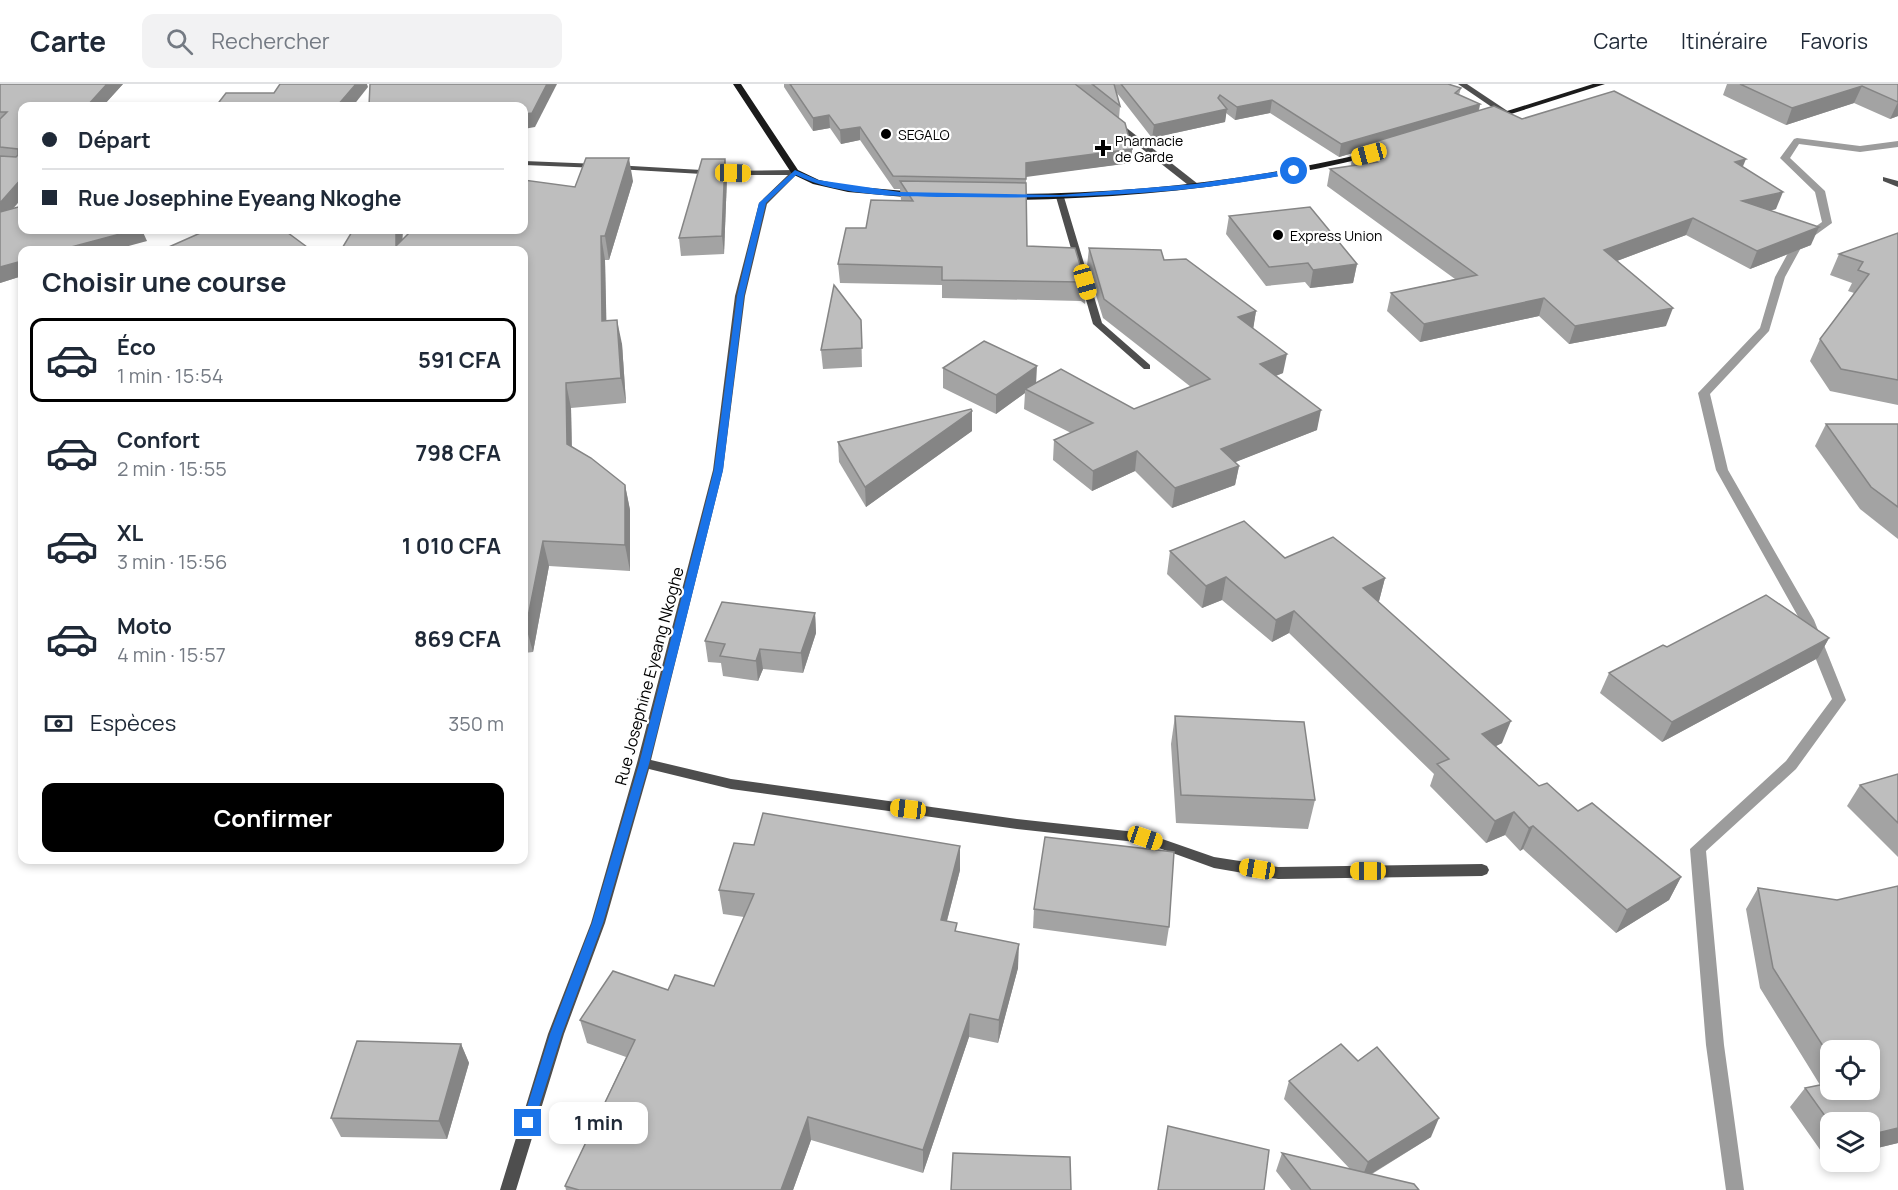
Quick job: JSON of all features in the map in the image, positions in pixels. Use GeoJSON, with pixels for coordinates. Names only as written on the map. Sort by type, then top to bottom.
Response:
{"type":"FeatureCollection","features":[{"type":"Feature","properties":{"kind":"main road"},"geometry":{"type":"LineString","coordinates":[[738,84],[795,172],[816,182],[848,189],[922,195]]}},
{"type":"Feature","properties":{"kind":"main road"},"geometry":{"type":"LineString","coordinates":[[1484,119],[1601,84]]}},
{"type":"Feature","properties":{"kind":"main road"},"geometry":{"type":"LineString","coordinates":[[1002,197],[1060,197],[1195,186],[1294,171],[1380,152]]}},
{"type":"Feature","properties":{"kind":"street"},"geometry":{"type":"LineString","coordinates":[[1462,84],[1505,112]]}},
{"type":"Feature","properties":{"kind":"street"},"geometry":{"type":"LineString","coordinates":[[1106,116],[1195,186]]}},
{"type":"Feature","properties":{"kind":"street"},"geometry":{"type":"LineString","coordinates":[[528,163],[719,173],[795,172]]}},
{"type":"Feature","properties":{"kind":"street","name":"Rue Josephine Eyeang Nkoghe"},"geometry":{"type":"LineString","coordinates":[[508,1190],[556,1034],[598,923],[644,764],[718,470],[740,296],[763,203],[795,172]]}},
{"type":"Feature","properties":{"kind":"street"},"geometry":{"type":"LineString","coordinates":[[1886,179],[1898,184]]}},
{"type":"Feature","properties":{"kind":"street"},"geometry":{"type":"LineString","coordinates":[[1060,197],[1098,324],[1147,368]]}},
{"type":"Feature","properties":{"kind":"street"},"geometry":{"type":"LineString","coordinates":[[644,764],[753,787],[1005,822],[1145,838],[1214,862],[1278,873],[1482,870]]}},
{"type":"Feature","properties":{"kind":"building"},"geometry":{"type":"Polygon","coordinates":[[[0,84],[107,84],[91,102],[18,102],[18,149],[0,147],[0,119],[7,112],[0,112],[0,84]]]}},
{"type":"Feature","properties":{"kind":"building"},"geometry":{"type":"Polygon","coordinates":[[[280,84],[356,84],[340,102],[219,102],[226,93],[274,93],[280,84]]]}},
{"type":"Feature","properties":{"kind":"building"},"geometry":{"type":"Polygon","coordinates":[[[370,84],[547,84],[532,113],[528,114],[528,102],[369,102],[370,84]]]}},
{"type":"Feature","properties":{"kind":"building"},"geometry":{"type":"Polygon","coordinates":[[[790,84],[1075,84],[1125,123],[1132,149],[1026,163],[1026,179],[893,176],[860,127],[840,130],[829,115],[813,118],[790,84]]]}},
{"type":"Feature","properties":{"kind":"building"},"geometry":{"type":"Polygon","coordinates":[[[1092,84],[1114,84],[1120,106],[1092,84]]]}},
{"type":"Feature","properties":{"kind":"building"},"geometry":{"type":"Polygon","coordinates":[[[1121,84],[1448,84],[1461,88],[1455,93],[1480,104],[1341,144],[1272,100],[1237,107],[1220,95],[1218,98],[1227,109],[1154,125],[1121,84]]]}},
{"type":"Feature","properties":{"kind":"building"},"geometry":{"type":"Polygon","coordinates":[[[1740,84],[1898,84],[1898,102],[1862,86],[1792,108],[1740,84]]]}},
{"type":"Feature","properties":{"kind":"building"},"geometry":{"type":"Polygon","coordinates":[[[1614,91],[1746,159],[1735,162],[1783,192],[1742,201],[1819,227],[1757,251],[1693,218],[1604,250],[1673,308],[1575,326],[1544,298],[1424,324],[1391,293],[1477,275],[1330,169],[1377,162],[1354,148],[1494,106],[1522,119],[1614,91]]]}},
{"type":"Feature","properties":{"kind":"building"},"geometry":{"type":"Polygon","coordinates":[[[18,155],[18,183],[0,203],[0,156],[16,157],[18,155]]]}},
{"type":"Feature","properties":{"kind":"building"},"geometry":{"type":"Polygon","coordinates":[[[586,158],[629,158],[605,236],[601,236],[602,321],[617,320],[621,378],[566,383],[567,444],[591,458],[625,485],[625,545],[543,541],[528,617],[528,246],[396,246],[408,234],[528,234],[528,181],[575,187],[586,158]]]}},
{"type":"Feature","properties":{"kind":"building"},"geometry":{"type":"Polygon","coordinates":[[[702,159],[725,159],[722,236],[679,238],[702,159]]]}},
{"type":"Feature","properties":{"kind":"building"},"geometry":{"type":"Polygon","coordinates":[[[900,181],[1026,183],[1027,246],[1075,248],[1086,285],[1082,282],[942,280],[942,267],[838,264],[846,228],[866,228],[871,200],[913,201],[900,181]]]}},
{"type":"Feature","properties":{"kind":"building"},"geometry":{"type":"Polygon","coordinates":[[[18,207],[18,234],[120,234],[75,246],[18,246],[18,262],[0,267],[0,212],[18,207]]]}},
{"type":"Feature","properties":{"kind":"building"},"geometry":{"type":"Polygon","coordinates":[[[1310,207],[1357,264],[1313,270],[1308,263],[1269,267],[1229,216],[1310,207]]]}},
{"type":"Feature","properties":{"kind":"building"},"geometry":{"type":"Polygon","coordinates":[[[1898,233],[1898,380],[1841,369],[1820,339],[1869,274],[1858,270],[1863,262],[1839,254],[1898,233]]]}},
{"type":"Feature","properties":{"kind":"building"},"geometry":{"type":"Polygon","coordinates":[[[198,234],[289,234],[306,246],[171,246],[198,234]]]}},
{"type":"Feature","properties":{"kind":"building"},"geometry":{"type":"Polygon","coordinates":[[[351,234],[396,234],[396,246],[343,246],[351,234]]]}},
{"type":"Feature","properties":{"kind":"building"},"geometry":{"type":"Polygon","coordinates":[[[1089,248],[1161,250],[1164,260],[1186,259],[1256,311],[1238,317],[1287,354],[1260,364],[1321,410],[1221,449],[1239,466],[1175,488],[1137,451],[1093,471],[1054,440],[1093,423],[1025,389],[1061,369],[1134,409],[1210,379],[1104,299],[1089,248]]]}},
{"type":"Feature","properties":{"kind":"building"},"geometry":{"type":"Polygon","coordinates":[[[834,285],[861,320],[862,348],[821,350],[834,285]]]}},
{"type":"Feature","properties":{"kind":"building"},"geometry":{"type":"Polygon","coordinates":[[[984,341],[1037,366],[996,395],[943,368],[984,341]]]}},
{"type":"Feature","properties":{"kind":"building"},"geometry":{"type":"Polygon","coordinates":[[[971,409],[972,411],[865,487],[838,442],[971,409]]]}},
{"type":"Feature","properties":{"kind":"building"},"geometry":{"type":"Polygon","coordinates":[[[1826,424],[1898,424],[1898,507],[1871,487],[1826,424]]]}},
{"type":"Feature","properties":{"kind":"building"},"geometry":{"type":"Polygon","coordinates":[[[1244,521],[1285,558],[1333,537],[1385,578],[1363,588],[1511,721],[1482,734],[1539,786],[1547,783],[1578,811],[1592,803],[1681,877],[1627,910],[1533,826],[1529,828],[1514,812],[1495,821],[1437,764],[1449,759],[1294,611],[1276,620],[1226,577],[1206,586],[1170,551],[1244,521]]]}},
{"type":"Feature","properties":{"kind":"building"},"geometry":{"type":"Polygon","coordinates":[[[1766,595],[1829,638],[1672,722],[1609,673],[1663,645],[1667,647],[1766,595]]]}},
{"type":"Feature","properties":{"kind":"building"},"geometry":{"type":"Polygon","coordinates":[[[722,602],[815,613],[801,653],[760,649],[756,661],[720,656],[725,644],[705,641],[722,602]]]}},
{"type":"Feature","properties":{"kind":"building"},"geometry":{"type":"Polygon","coordinates":[[[1175,716],[1304,722],[1315,800],[1181,795],[1175,716]]]}},
{"type":"Feature","properties":{"kind":"building"},"geometry":{"type":"Polygon","coordinates":[[[1898,774],[1898,823],[1860,785],[1898,774]]]}},
{"type":"Feature","properties":{"kind":"building"},"geometry":{"type":"Polygon","coordinates":[[[763,813],[960,846],[941,920],[957,923],[955,931],[1019,944],[999,1020],[970,1014],[923,1150],[808,1117],[781,1190],[579,1190],[565,1186],[635,1040],[580,1020],[613,971],[668,990],[675,975],[714,986],[754,894],[719,890],[734,843],[754,845],[763,813]]]}},
{"type":"Feature","properties":{"kind":"building"},"geometry":{"type":"Polygon","coordinates":[[[1045,837],[1174,852],[1169,927],[1034,909],[1045,837]]]}},
{"type":"Feature","properties":{"kind":"building"},"geometry":{"type":"Polygon","coordinates":[[[1898,886],[1898,1128],[1880,1132],[1880,1112],[1822,1112],[1805,1088],[1820,1085],[1820,1100],[1880,1100],[1880,1040],[1820,1041],[1773,968],[1758,888],[1837,900],[1898,886]]]}},
{"type":"Feature","properties":{"kind":"building"},"geometry":{"type":"Polygon","coordinates":[[[357,1041],[461,1044],[439,1121],[331,1118],[357,1041]]]}},
{"type":"Feature","properties":{"kind":"building"},"geometry":{"type":"Polygon","coordinates":[[[1341,1044],[1358,1061],[1377,1047],[1439,1118],[1368,1162],[1289,1081],[1341,1044]]]}},
{"type":"Feature","properties":{"kind":"building"},"geometry":{"type":"Polygon","coordinates":[[[1168,1126],[1269,1150],[1264,1190],[1158,1190],[1168,1126]]]}},
{"type":"Feature","properties":{"kind":"building"},"geometry":{"type":"Polygon","coordinates":[[[953,1153],[1070,1157],[1071,1190],[951,1190],[953,1153]]]}},
{"type":"Feature","properties":{"kind":"building"},"geometry":{"type":"Polygon","coordinates":[[[1282,1153],[1414,1184],[1419,1190],[1311,1190],[1282,1153]]]}},
{"type":"Feature","properties":{"kind":"waterway"},"geometry":{"type":"LineString","coordinates":[[1735,1190],[1715,1045],[1698,849],[1791,765],[1839,700],[1807,620],[1722,470],[1704,393],[1765,329],[1780,277],[1799,242],[1827,223],[1820,191],[1785,158],[1797,141],[1860,149],[1898,144]]}},
{"type":"Feature","properties":{"kind":"place","name":"SEGALO"},"geometry":{"type":"Point","coordinates":[886,134]}},
{"type":"Feature","properties":{"kind":"place","name":"Pharmacie de Garde"},"geometry":{"type":"Point","coordinates":[1103,148]}},
{"type":"Feature","properties":{"kind":"place","name":"Express Union"},"geometry":{"type":"Point","coordinates":[1278,235]}},
{"type":"Feature","properties":{"kind":"route"},"geometry":{"type":"LineString","coordinates":[[528,1123],[556,1034],[598,923],[644,764],[676,639],[718,470],[740,296],[763,203],[795,172],[816,182],[848,189],[900,195],[1060,197],[1195,186],[1294,171]]}}]}
